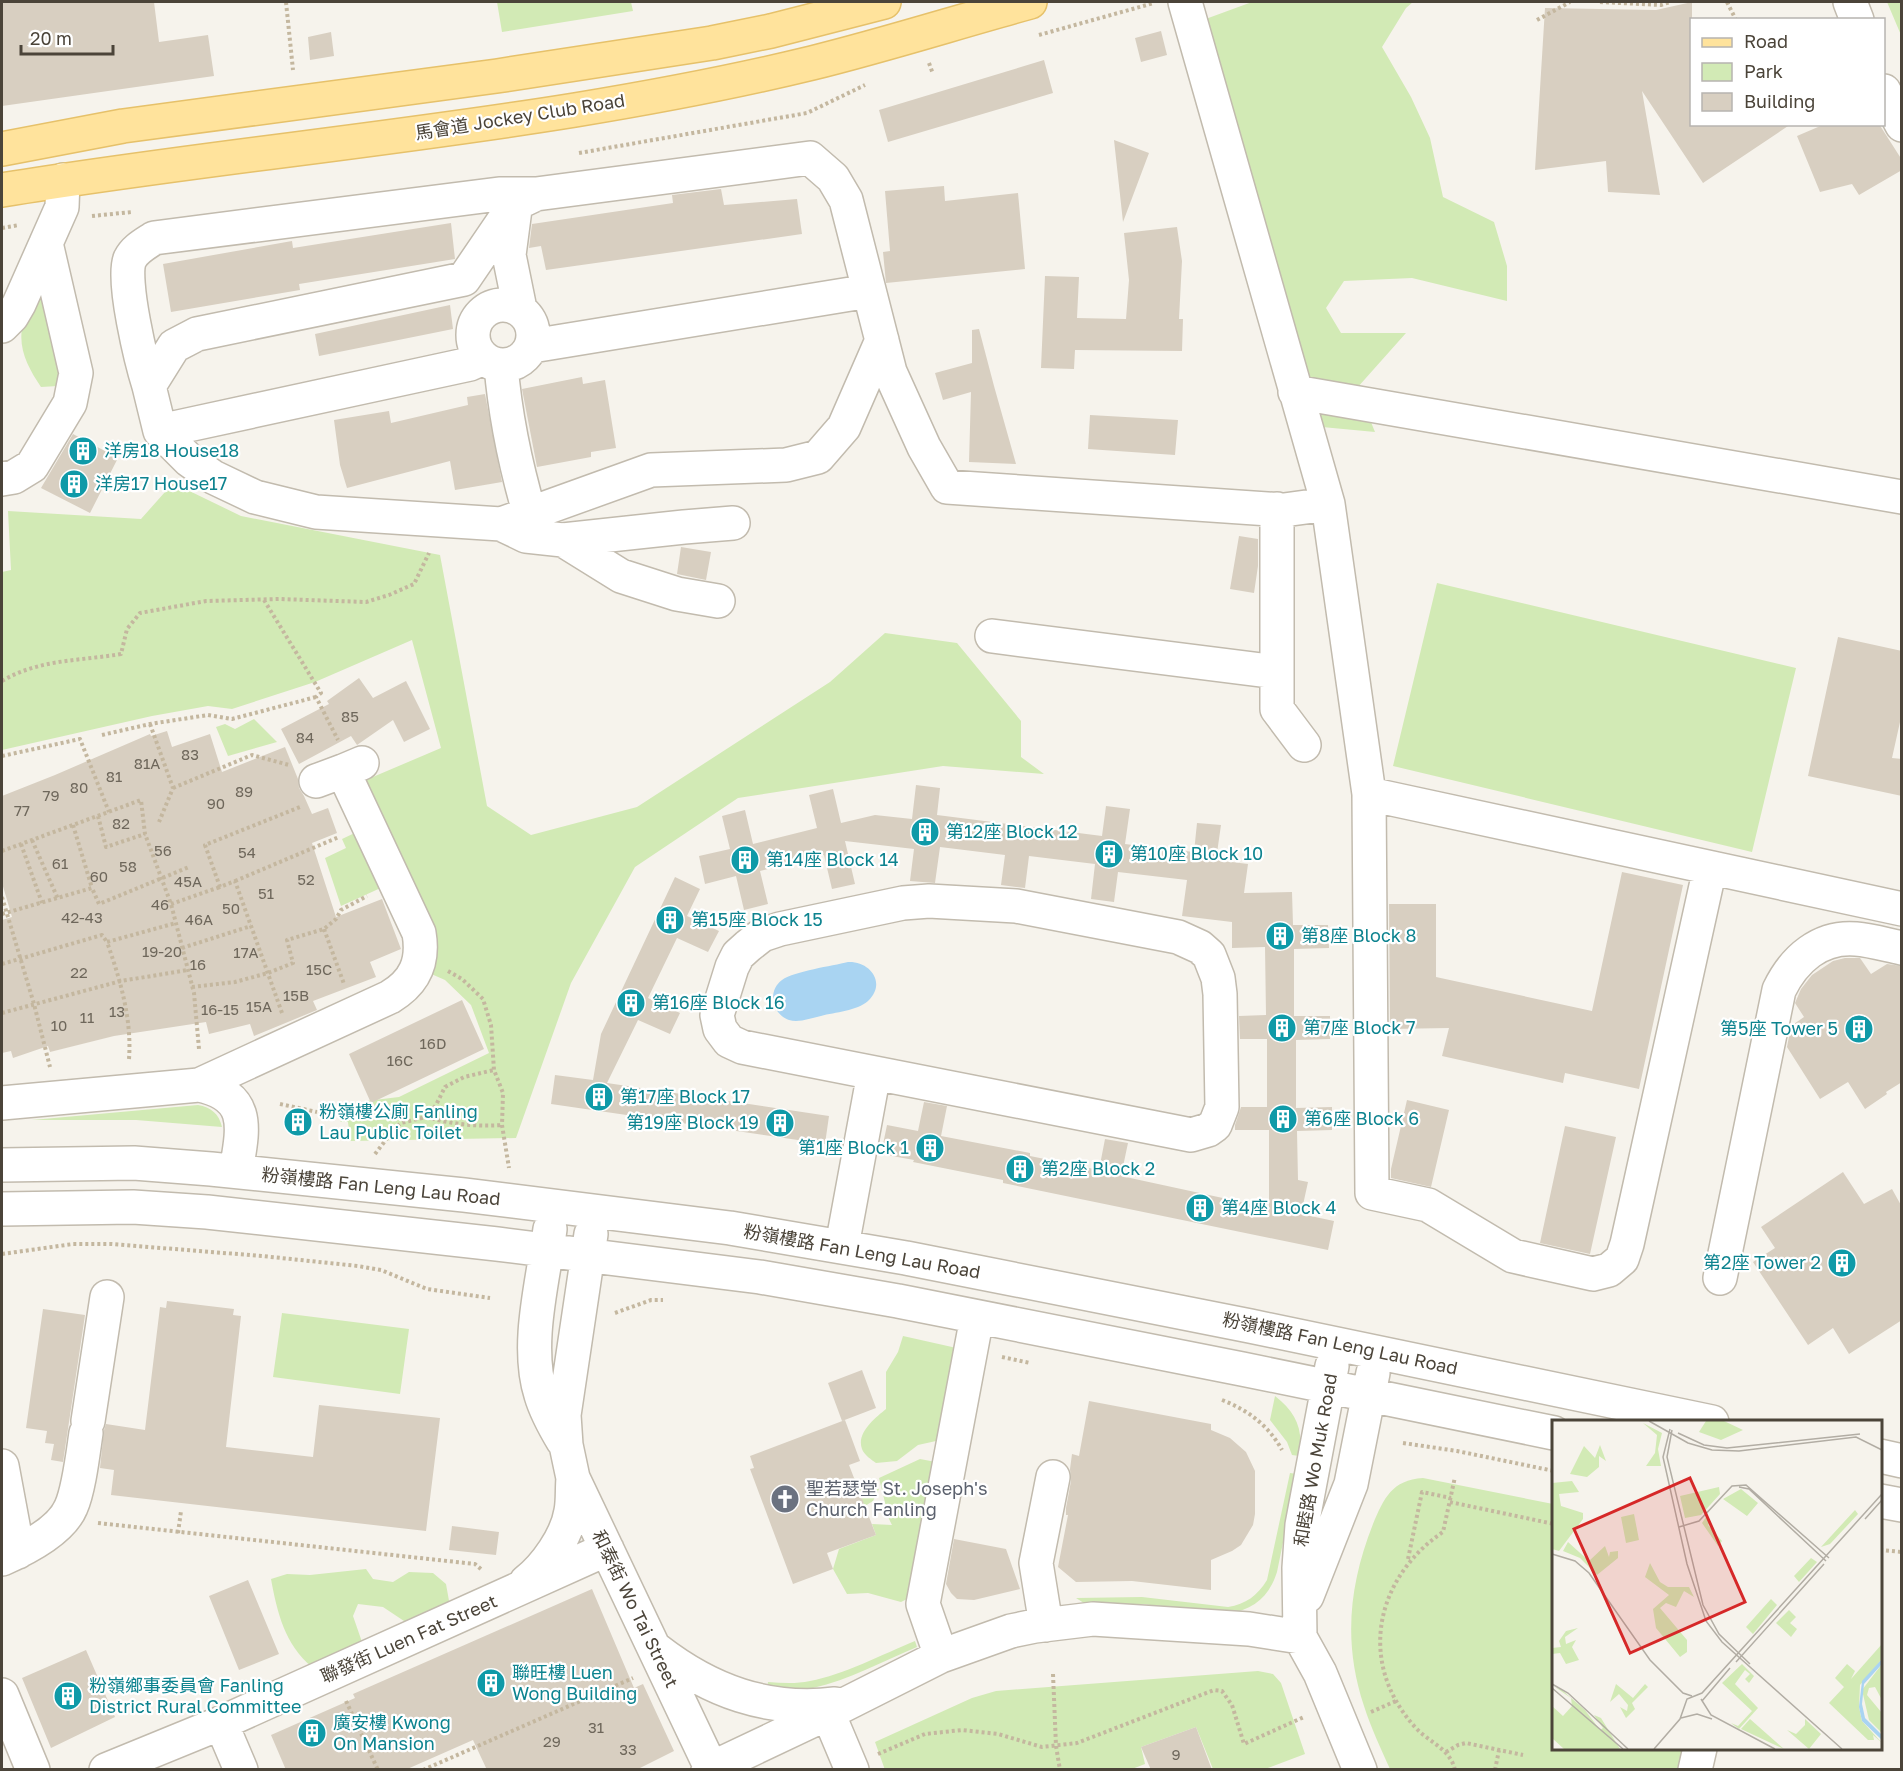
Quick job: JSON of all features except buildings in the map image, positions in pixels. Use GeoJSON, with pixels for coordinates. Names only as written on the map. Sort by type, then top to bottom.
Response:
{"type":"FeatureCollection","features":[{"type":"Feature","properties":{"kind":"main road","name":"馬會道 Jockey Club Road"},"geometry":{"type":"LineString","coordinates":[[2,190],[321,147],[599,106],[737,80],[815,62],[1030,2]]}},
{"type":"Feature","properties":{"kind":"main road"},"geometry":{"type":"LineString","coordinates":[[2,149],[123,126],[497,76],[712,42],[771,31],[863,4]]}},
{"type":"Feature","properties":{"kind":"street"},"geometry":{"type":"LineString","coordinates":[[1185,2],[1328,504],[1369,794],[1372,1193],[1428,1205],[1513,1256],[1593,1274],[1609,1270],[1622,1259],[1710,868]]}},
{"type":"Feature","properties":{"kind":"street"},"geometry":{"type":"LineString","coordinates":[[1850,2],[1856,18]]}},
{"type":"Feature","properties":{"kind":"street"},"geometry":{"type":"LineString","coordinates":[[882,340],[844,427],[818,457],[786,465],[651,470],[516,519],[316,512],[255,497],[213,477],[189,460],[160,431],[140,357],[129,288],[129,260],[138,247],[154,238],[499,194],[526,199],[810,158],[833,178],[846,200],[869,291],[882,340],[890,372],[924,447],[946,487],[1277,509],[1316,507],[1328,504]]}},
{"type":"Feature","properties":{"kind":"street"},"geometry":{"type":"LineString","coordinates":[[2,326],[19,304],[62,207],[63,180]]}},
{"type":"Feature","properties":{"kind":"street"},"geometry":{"type":"LineString","coordinates":[[520,309],[509,255],[526,199]]}},
{"type":"Feature","properties":{"kind":"street"},"geometry":{"type":"LineString","coordinates":[[149,386],[174,346],[197,334],[464,279],[526,199]]}},
{"type":"Feature","properties":{"kind":"street"},"geometry":{"type":"LineString","coordinates":[[2,478],[14,477],[32,466],[70,403],[76,373],[46,243]]}},
{"type":"Feature","properties":{"kind":"street"},"geometry":{"type":"LineString","coordinates":[[532,346],[869,291]]}},
{"type":"Feature","properties":{"kind":"street"},"geometry":{"type":"LineString","coordinates":[[160,431],[470,364],[492,362],[520,360],[532,346],[532,326],[528,316],[511,305],[490,307],[482,313],[473,332],[477,350],[492,362],[503,387],[516,455],[516,519],[526,536],[563,540],[684,526],[733,523]]}},
{"type":"Feature","properties":{"kind":"street"},"geometry":{"type":"LineString","coordinates":[[1295,392],[1902,497]]}},
{"type":"Feature","properties":{"kind":"street"},"geometry":{"type":"LineString","coordinates":[[1277,509],[1277,709],[1304,745]]}},
{"type":"Feature","properties":{"kind":"street"},"geometry":{"type":"LineString","coordinates":[[563,540],[621,576],[677,594],[718,601]]}},
{"type":"Feature","properties":{"kind":"street"},"geometry":{"type":"LineString","coordinates":[[992,636],[1277,672]]}},
{"type":"Feature","properties":{"kind":"street"},"geometry":{"type":"LineString","coordinates":[[2,1103],[199,1085],[355,1013],[401,990],[410,981],[420,958],[418,933],[367,822],[330,771]]}},
{"type":"Feature","properties":{"kind":"street"},"geometry":{"type":"LineString","coordinates":[[1369,794],[1902,909]]}},
{"type":"Feature","properties":{"kind":"street"},"geometry":{"type":"LineString","coordinates":[[929,901],[1017,906],[1178,937],[1200,947],[1209,955],[1218,978],[1222,1107],[1215,1125],[1201,1133],[1191,1135],[874,1073],[742,1047],[729,1041],[720,1029],[717,1015],[732,967],[738,956],[762,936],[780,929],[903,903],[929,901]]}},
{"type":"Feature","properties":{"kind":"street"},"geometry":{"type":"LineString","coordinates":[[1720,1278],[1779,990],[1786,975],[1809,951],[1839,940],[1856,939],[1902,948]]}},
{"type":"Feature","properties":{"kind":"street"},"geometry":{"type":"LineString","coordinates":[[842,1246],[874,1073]]}},
{"type":"Feature","properties":{"kind":"street"},"geometry":{"type":"LineString","coordinates":[[199,1085],[221,1092],[231,1100],[237,1110],[243,1133],[236,1171]]}},
{"type":"Feature","properties":{"kind":"street","name":"粉嶺樓路 Fan Leng Lau Road"},"geometry":{"type":"LineString","coordinates":[[2,1165],[134,1163],[236,1171],[730,1228],[842,1246],[1377,1352],[1702,1420]]}},
{"type":"Feature","properties":{"kind":"street","name":"和泰街 Wo Tai Street"},"geometry":{"type":"LineString","coordinates":[[553,1206],[535,1336],[535,1365],[540,1394],[551,1420],[566,1445]]}},
{"type":"Feature","properties":{"kind":"street"},"geometry":{"type":"LineString","coordinates":[[2,1209],[133,1207],[207,1212],[677,1265],[829,1288],[1552,1433]]}},
{"type":"Feature","properties":{"kind":"street","name":"和泰街 Wo Tai Street"},"geometry":{"type":"LineString","coordinates":[[594,1211],[564,1415],[566,1445],[573,1478],[607,1549],[649,1661],[710,1769]]}},
{"type":"Feature","properties":{"kind":"street"},"geometry":{"type":"LineString","coordinates":[[2,1466],[10,1555],[49,1532],[63,1520],[84,1515],[87,1427],[107,1297]]}},
{"type":"Feature","properties":{"kind":"street"},"geometry":{"type":"LineString","coordinates":[[941,1656],[923,1604],[976,1317]]}},
{"type":"Feature","properties":{"kind":"street","name":"和睦路 Wo Muk Road"},"geometry":{"type":"LineString","coordinates":[[1337,1344],[1302,1525],[1299,1568],[1300,1625],[1359,1770]]}},
{"type":"Feature","properties":{"kind":"street","name":"和睦路 Wo Muk Road"},"geometry":{"type":"LineString","coordinates":[[1300,1625],[1351,1484],[1377,1352]]}},
{"type":"Feature","properties":{"kind":"street"},"geometry":{"type":"LineString","coordinates":[[1882,1456],[1902,1461]]}},
{"type":"Feature","properties":{"kind":"street"},"geometry":{"type":"LineString","coordinates":[[1046,1624],[1036,1563],[1053,1477]]}},
{"type":"Feature","properties":{"kind":"street","name":"聯發街 Luen Fat Street"},"geometry":{"type":"LineString","coordinates":[[512,1592],[537,1573],[547,1562],[560,1540],[571,1513],[573,1478]]}},
{"type":"Feature","properties":{"kind":"street"},"geometry":{"type":"LineString","coordinates":[[1882,1501],[1902,1505]]}},
{"type":"Feature","properties":{"kind":"street","name":"聯發街 Luen Fat Street"},"geometry":{"type":"LineString","coordinates":[[106,1770],[221,1724],[607,1549]]}},
{"type":"Feature","properties":{"kind":"street"},"geometry":{"type":"LineString","coordinates":[[710,1769],[941,1656],[995,1636],[1046,1624],[1093,1619],[1249,1629],[1300,1625]]}},
{"type":"Feature","properties":{"kind":"street"},"geometry":{"type":"LineString","coordinates":[[649,1661],[679,1667],[705,1682],[762,1701],[840,1707]]}},
{"type":"Feature","properties":{"kind":"street"},"geometry":{"type":"LineString","coordinates":[[2,1695],[33,1770]]}},
{"type":"Feature","properties":{"kind":"street"},"geometry":{"type":"LineString","coordinates":[[840,1707],[852,1768]]}},
{"type":"Feature","properties":{"kind":"street"},"geometry":{"type":"LineString","coordinates":[[221,1724],[241,1770]]}},
{"type":"Feature","properties":{"kind":"street"},"geometry":{"type":"LineString","coordinates":[[1695,1770],[1700,1750]]}},
{"type":"Feature","properties":{"kind":"path"},"geometry":{"type":"LineString","coordinates":[[286,2],[293,70]]}},
{"type":"Feature","properties":{"kind":"path"},"geometry":{"type":"LineString","coordinates":[[1537,20],[1570,2]]}},
{"type":"Feature","properties":{"kind":"path"},"geometry":{"type":"LineString","coordinates":[[1600,2],[1661,5],[1670,2]]}},
{"type":"Feature","properties":{"kind":"path"},"geometry":{"type":"LineString","coordinates":[[1727,2],[1735,18]]}},
{"type":"Feature","properties":{"kind":"path"},"geometry":{"type":"LineString","coordinates":[[2,681],[19,671],[38,665],[121,654],[127,629],[140,613],[206,601],[264,599],[366,602],[414,584],[429,553]]}},
{"type":"Feature","properties":{"kind":"path"},"geometry":{"type":"LineString","coordinates":[[102,735],[150,724],[208,715],[232,719],[316,697],[321,693],[264,599]]}},
{"type":"Feature","properties":{"kind":"path"},"geometry":{"type":"LineString","coordinates":[[173,789],[252,754],[330,771],[341,746],[316,697]]}},
{"type":"Feature","properties":{"kind":"path"},"geometry":{"type":"LineString","coordinates":[[150,724],[173,789],[159,822]]}},
{"type":"Feature","properties":{"kind":"path"},"geometry":{"type":"LineString","coordinates":[[2,756],[80,739],[109,812]]}},
{"type":"Feature","properties":{"kind":"path"},"geometry":{"type":"LineString","coordinates":[[2,851],[141,800],[145,834],[171,904],[192,987],[199,1049]]}},
{"type":"Feature","properties":{"kind":"path"},"geometry":{"type":"LineString","coordinates":[[98,816],[106,847],[145,834]]}},
{"type":"Feature","properties":{"kind":"path"},"geometry":{"type":"LineString","coordinates":[[219,886],[205,845],[279,816]]}},
{"type":"Feature","properties":{"kind":"path"},"geometry":{"type":"LineString","coordinates":[[171,904],[235,881],[334,840],[367,822]]}},
{"type":"Feature","properties":{"kind":"path"},"geometry":{"type":"LineString","coordinates":[[73,825],[99,904],[189,867]]}},
{"type":"Feature","properties":{"kind":"path"},"geometry":{"type":"LineString","coordinates":[[32,840],[58,899]]}},
{"type":"Feature","properties":{"kind":"path"},"geometry":{"type":"LineString","coordinates":[[21,844],[42,903]]}},
{"type":"Feature","properties":{"kind":"path"},"geometry":{"type":"LineString","coordinates":[[235,881],[293,1041]]}},
{"type":"Feature","properties":{"kind":"path"},"geometry":{"type":"LineString","coordinates":[[192,987],[235,982],[293,963],[287,940],[324,929],[336,919],[341,910],[395,882]]}},
{"type":"Feature","properties":{"kind":"path"},"geometry":{"type":"LineString","coordinates":[[4,913],[92,888]]}},
{"type":"Feature","properties":{"kind":"path"},"geometry":{"type":"LineString","coordinates":[[2,897],[4,913],[34,1004],[51,1069],[49,1073]]}},
{"type":"Feature","properties":{"kind":"path"},"geometry":{"type":"LineString","coordinates":[[107,942],[176,923]]}},
{"type":"Feature","properties":{"kind":"path"},"geometry":{"type":"LineString","coordinates":[[182,948],[251,926]]}},
{"type":"Feature","properties":{"kind":"path"},"geometry":{"type":"LineString","coordinates":[[324,929],[355,1013]]}},
{"type":"Feature","properties":{"kind":"path"},"geometry":{"type":"LineString","coordinates":[[2,964],[102,935],[107,942],[121,981],[130,1041],[129,1060]]}},
{"type":"Feature","properties":{"kind":"path"},"geometry":{"type":"LineString","coordinates":[[420,958],[462,979],[483,999],[491,1025],[494,1070],[503,1093],[502,1125],[509,1169]]}},
{"type":"Feature","properties":{"kind":"path"},"geometry":{"type":"LineString","coordinates":[[2,1013],[121,981],[188,970]]}},
{"type":"Feature","properties":{"kind":"path"},"geometry":{"type":"LineString","coordinates":[[426,1117],[436,1105],[445,1087],[464,1077],[494,1070]]}},
{"type":"Feature","properties":{"kind":"path"},"geometry":{"type":"LineString","coordinates":[[280,1104],[317,1112]]}},
{"type":"Feature","properties":{"kind":"path"},"geometry":{"type":"LineString","coordinates":[[375,1154],[394,1128],[401,1123],[426,1117],[464,1125],[502,1125]]}},
{"type":"Feature","properties":{"kind":"path"},"geometry":{"type":"LineString","coordinates":[[2,1254],[73,1244],[111,1244],[262,1256],[381,1270],[427,1289],[490,1298]]}},
{"type":"Feature","properties":{"kind":"path"},"geometry":{"type":"LineString","coordinates":[[1403,1443],[1457,1451],[1552,1471]]}},
{"type":"Feature","properties":{"kind":"path"},"geometry":{"type":"LineString","coordinates":[[1455,1477],[1443,1532],[1426,1544],[1408,1563],[1387,1600],[1380,1646],[1383,1669],[1396,1701],[1416,1728],[1446,1752],[1455,1770]]}},
{"type":"Feature","properties":{"kind":"path"},"geometry":{"type":"LineString","coordinates":[[1408,1563],[1422,1492],[1552,1524]]}},
{"type":"Feature","properties":{"kind":"path"},"geometry":{"type":"LineString","coordinates":[[178,1533],[181,1511]]}},
{"type":"Feature","properties":{"kind":"path"},"geometry":{"type":"LineString","coordinates":[[84,1515],[178,1533],[475,1564],[484,1572]]}},
{"type":"Feature","properties":{"kind":"path"},"geometry":{"type":"LineString","coordinates":[[1882,1550],[1902,1552]]}},
{"type":"Feature","properties":{"kind":"path"},"geometry":{"type":"LineString","coordinates":[[423,1770],[649,1661]]}},
{"type":"Feature","properties":{"kind":"path"},"geometry":{"type":"LineString","coordinates":[[1053,1674],[1056,1746],[1060,1770]]}},
{"type":"Feature","properties":{"kind":"path"},"geometry":{"type":"LineString","coordinates":[[852,1768],[907,1740],[933,1732],[962,1730],[998,1734],[1042,1747],[1077,1743],[1214,1690],[1222,1691],[1232,1705],[1244,1744],[1307,1715]]}},
{"type":"Feature","properties":{"kind":"path"},"geometry":{"type":"LineString","coordinates":[[342,1692],[378,1770]]}},
{"type":"Feature","properties":{"kind":"path"},"geometry":{"type":"LineString","coordinates":[[1368,1713],[1396,1701]]}},
{"type":"Feature","properties":{"kind":"path"},"geometry":{"type":"LineString","coordinates":[[1446,1752],[1464,1743],[1523,1755]]}},
{"type":"Feature","properties":{"kind":"path"},"geometry":{"type":"LineString","coordinates":[[1495,1770],[1499,1750]]}},
{"type":"Feature","properties":{"kind":"green space"},"geometry":{"type":"Polygon","coordinates":[[[497,2],[631,2],[633,11],[502,32],[497,2]]]}},
{"type":"Feature","properties":{"kind":"green space"},"geometry":{"type":"Polygon","coordinates":[[[1252,2],[1413,2],[1406,8],[1382,47],[1411,97],[1430,138],[1443,197],[1494,222],[1507,266],[1507,301],[1412,278],[1344,281],[1326,308],[1341,333],[1406,333],[1357,388],[1375,432],[1322,427],[1192,24],[1252,2]]]}},
{"type":"Feature","properties":{"kind":"green space"},"geometry":{"type":"Polygon","coordinates":[[[1887,2],[1901,2],[1901,35],[1887,2]]]}},
{"type":"Feature","properties":{"kind":"green space"},"geometry":{"type":"Polygon","coordinates":[[[37,298],[51,299],[64,359],[58,386],[41,387],[28,365],[21,341],[23,324],[37,298]]]}},
{"type":"Feature","properties":{"kind":"green space"},"geometry":{"type":"Polygon","coordinates":[[[173,483],[241,516],[440,555],[487,806],[531,835],[637,807],[830,682],[885,633],[957,643],[1021,721],[1021,757],[1044,774],[943,766],[738,798],[635,867],[571,983],[516,1138],[350,1141],[348,1122],[340,1122],[366,1101],[399,1097],[489,1053],[471,1005],[445,980],[429,973],[347,788],[441,748],[412,640],[315,682],[232,709],[208,706],[152,716],[2,750],[2,572],[11,570],[8,511],[141,519],[173,483]]]}},
{"type":"Feature","properties":{"kind":"green space"},"geometry":{"type":"Polygon","coordinates":[[[1437,583],[1796,668],[1752,852],[1393,766],[1437,583]]]}},
{"type":"Feature","properties":{"kind":"green space"},"geometry":{"type":"Polygon","coordinates":[[[254,719],[277,742],[228,756],[216,727],[225,724],[235,729],[254,719]]]}},
{"type":"Feature","properties":{"kind":"green space"},"geometry":{"type":"Polygon","coordinates":[[[361,830],[385,886],[341,906],[325,858],[346,848],[342,839],[361,830]]]}},
{"type":"Feature","properties":{"kind":"green space"},"geometry":{"type":"Polygon","coordinates":[[[198,1105],[214,1112],[222,1127],[136,1120],[32,1120],[198,1105]]]}},
{"type":"Feature","properties":{"kind":"green space"},"geometry":{"type":"Polygon","coordinates":[[[282,1313],[409,1329],[400,1394],[273,1377],[282,1313]]]}},
{"type":"Feature","properties":{"kind":"green space"},"geometry":{"type":"Polygon","coordinates":[[[903,1336],[961,1349],[945,1439],[918,1445],[897,1461],[876,1463],[863,1451],[862,1437],[868,1426],[886,1409],[886,1372],[898,1352],[903,1336]]]}},
{"type":"Feature","properties":{"kind":"green space"},"geometry":{"type":"Polygon","coordinates":[[[1275,1396],[1288,1408],[1297,1422],[1300,1438],[1299,1456],[1292,1455],[1287,1442],[1270,1420],[1275,1396]]]}},
{"type":"Feature","properties":{"kind":"green space"},"geometry":{"type":"Polygon","coordinates":[[[920,1459],[941,1463],[919,1593],[901,1602],[868,1593],[847,1594],[833,1569],[839,1549],[876,1535],[872,1524],[892,1525],[879,1478],[920,1459]]]}},
{"type":"Feature","properties":{"kind":"green space"},"geometry":{"type":"Polygon","coordinates":[[[1290,1473],[1297,1474],[1277,1572],[1265,1595],[1253,1605],[1228,1614],[1142,1604],[1087,1605],[1076,1598],[1142,1597],[1228,1607],[1246,1601],[1259,1591],[1267,1580],[1290,1473]]]}},
{"type":"Feature","properties":{"kind":"green space"},"geometry":{"type":"Polygon","coordinates":[[[844,1474],[879,1489],[873,1501],[865,1506],[844,1474]]]}},
{"type":"Feature","properties":{"kind":"green space"},"geometry":{"type":"Polygon","coordinates":[[[1423,1478],[1552,1504],[1552,1750],[1687,1750],[1683,1769],[1390,1769],[1370,1722],[1357,1683],[1351,1637],[1352,1614],[1359,1569],[1381,1506],[1396,1487],[1412,1479],[1423,1478]]]}},
{"type":"Feature","properties":{"kind":"green space"},"geometry":{"type":"Polygon","coordinates":[[[366,1569],[373,1579],[393,1582],[409,1572],[433,1573],[446,1584],[451,1612],[413,1627],[383,1607],[358,1604],[353,1616],[362,1642],[312,1667],[295,1649],[289,1638],[279,1616],[271,1579],[287,1574],[310,1575],[366,1569]]]}},
{"type":"Feature","properties":{"kind":"green space"},"geometry":{"type":"Polygon","coordinates":[[[915,1641],[917,1647],[826,1685],[802,1690],[767,1689],[768,1682],[800,1683],[836,1674],[915,1641]]]}},
{"type":"Feature","properties":{"kind":"green space"},"geometry":{"type":"Polygon","coordinates":[[[1258,1671],[1273,1674],[1281,1683],[1305,1754],[1265,1769],[1213,1769],[1196,1727],[1141,1747],[1145,1764],[1132,1769],[885,1770],[875,1742],[972,1698],[996,1691],[1258,1671]]]}},
{"type":"Feature","properties":{"kind":"water"},"geometry":{"type":"Polygon","coordinates":[[[848,962],[863,965],[873,974],[876,987],[868,1001],[852,1009],[801,1021],[783,1017],[775,1008],[774,990],[782,980],[804,971],[848,962]]]}},
{"type":"Feature","properties":{"kind":"place","name":"洋房18 House18"},"geometry":{"type":"Point","coordinates":[83,451]}},
{"type":"Feature","properties":{"kind":"place","name":"洋房17 House17"},"geometry":{"type":"Point","coordinates":[74,484]}},
{"type":"Feature","properties":{"kind":"place","name":"第12座 Block 12"},"geometry":{"type":"Point","coordinates":[925,832]}},
{"type":"Feature","properties":{"kind":"place","name":"第10座 Block 10"},"geometry":{"type":"Point","coordinates":[1109,854]}},
{"type":"Feature","properties":{"kind":"place","name":"第14座 Block 14"},"geometry":{"type":"Point","coordinates":[745,860]}},
{"type":"Feature","properties":{"kind":"place","name":"第15座 Block 15"},"geometry":{"type":"Point","coordinates":[670,920]}},
{"type":"Feature","properties":{"kind":"place","name":"第8座 Block 8"},"geometry":{"type":"Point","coordinates":[1280,936]}},
{"type":"Feature","properties":{"kind":"place","name":"第16座 Block 16"},"geometry":{"type":"Point","coordinates":[631,1003]}},
{"type":"Feature","properties":{"kind":"place","name":"第7座 Block 7"},"geometry":{"type":"Point","coordinates":[1282,1028]}},
{"type":"Feature","properties":{"kind":"place","name":"第5座 Tower 5"},"geometry":{"type":"Point","coordinates":[1859,1029]}},
{"type":"Feature","properties":{"kind":"place","name":"第17座 Block 17"},"geometry":{"type":"Point","coordinates":[599,1097]}},
{"type":"Feature","properties":{"kind":"place","name":"第6座 Block 6"},"geometry":{"type":"Point","coordinates":[1283,1119]}},
{"type":"Feature","properties":{"kind":"place","name":"粉嶺樓公廁 Fanling Lau Public Toilet"},"geometry":{"type":"Point","coordinates":[298,1122]}},
{"type":"Feature","properties":{"kind":"place","name":"第19座 Block 19"},"geometry":{"type":"Point","coordinates":[780,1123]}},
{"type":"Feature","properties":{"kind":"place","name":"第1座 Block 1"},"geometry":{"type":"Point","coordinates":[930,1148]}},
{"type":"Feature","properties":{"kind":"place","name":"第2座 Block 2"},"geometry":{"type":"Point","coordinates":[1020,1169]}},
{"type":"Feature","properties":{"kind":"place","name":"第4座 Block 4"},"geometry":{"type":"Point","coordinates":[1200,1208]}},
{"type":"Feature","properties":{"kind":"place","name":"第2座 Tower 2"},"geometry":{"type":"Point","coordinates":[1842,1263]}},
{"type":"Feature","properties":{"kind":"place","name":"聖若瑟堂 St. Joseph's Church Fanling"},"geometry":{"type":"Point","coordinates":[785,1499]}},
{"type":"Feature","properties":{"kind":"place","name":"聯旺樓 Luen Wong Building"},"geometry":{"type":"Point","coordinates":[491,1683]}},
{"type":"Feature","properties":{"kind":"place","name":"粉嶺鄉事委員會 Fanling District Rural Committee"},"geometry":{"type":"Point","coordinates":[68,1696]}},
{"type":"Feature","properties":{"kind":"place","name":"廣安樓 Kwong On Mansion"},"geometry":{"type":"Point","coordinates":[312,1733]}}]}
